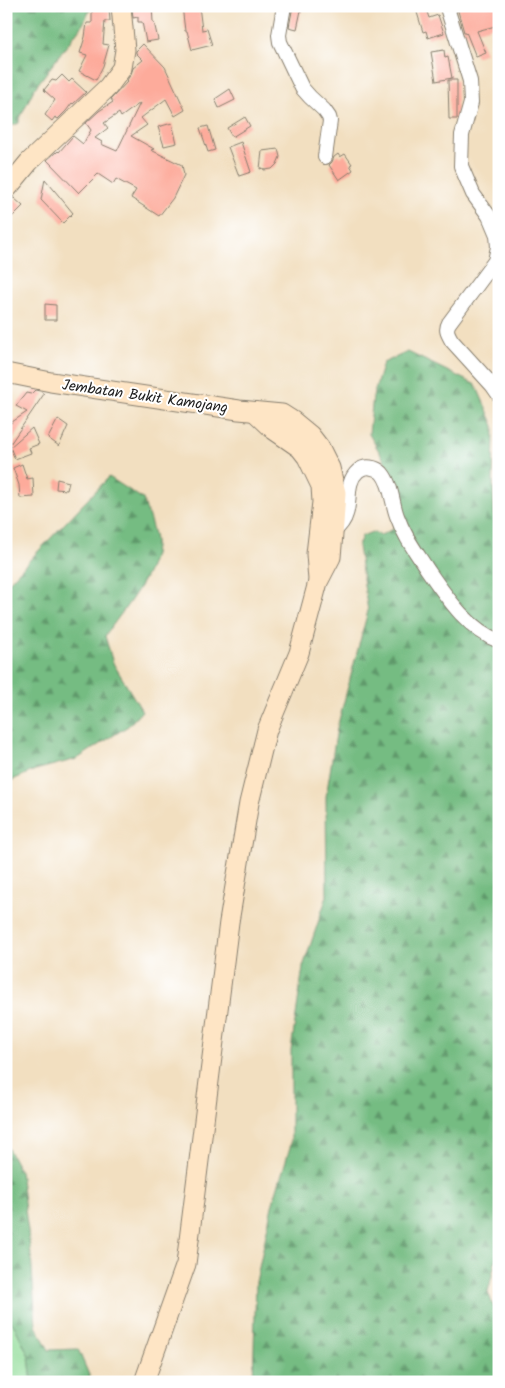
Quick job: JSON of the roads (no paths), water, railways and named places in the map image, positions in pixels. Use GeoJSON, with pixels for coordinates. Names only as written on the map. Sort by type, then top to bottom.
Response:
{"type":"FeatureCollection","features":[{"type":"Feature","properties":{"kind":"main road"},"geometry":{"type":"LineString","coordinates":[[6,190],[30,162],[108,87],[122,68],[126,50],[121,6]]}},
{"type":"Feature","properties":{"kind":"main road","name":"Jembatan Bukit Kamojang"},"geometry":{"type":"LineString","coordinates":[[6,373],[51,382],[247,411],[282,414],[293,421],[310,435],[320,448],[330,468],[336,493],[330,557],[318,582]]}},
{"type":"Feature","properties":{"kind":"main road"},"geometry":{"type":"LineString","coordinates":[[144,1382],[186,1264],[229,922],[249,803],[268,730],[299,654],[318,582],[316,554],[322,502],[321,486],[307,456],[300,448],[247,411]]}},
{"type":"Feature","properties":{"kind":"street"},"geometry":{"type":"LineString","coordinates":[[284,6],[279,35],[280,42],[302,88],[324,110],[330,121],[326,157]]}},
{"type":"Feature","properties":{"kind":"street"},"geometry":{"type":"LineString","coordinates":[[450,6],[448,11],[470,81],[471,103],[462,134],[462,172],[489,216],[497,236],[498,247],[495,261],[446,327],[452,341],[499,395]]}},
{"type":"Feature","properties":{"kind":"street"},"geometry":{"type":"LineString","coordinates":[[333,532],[343,522],[347,512],[349,488],[354,476],[358,471],[366,468],[376,469],[387,482],[397,516],[410,544],[448,599],[469,622],[489,637],[499,641]]}}]}
